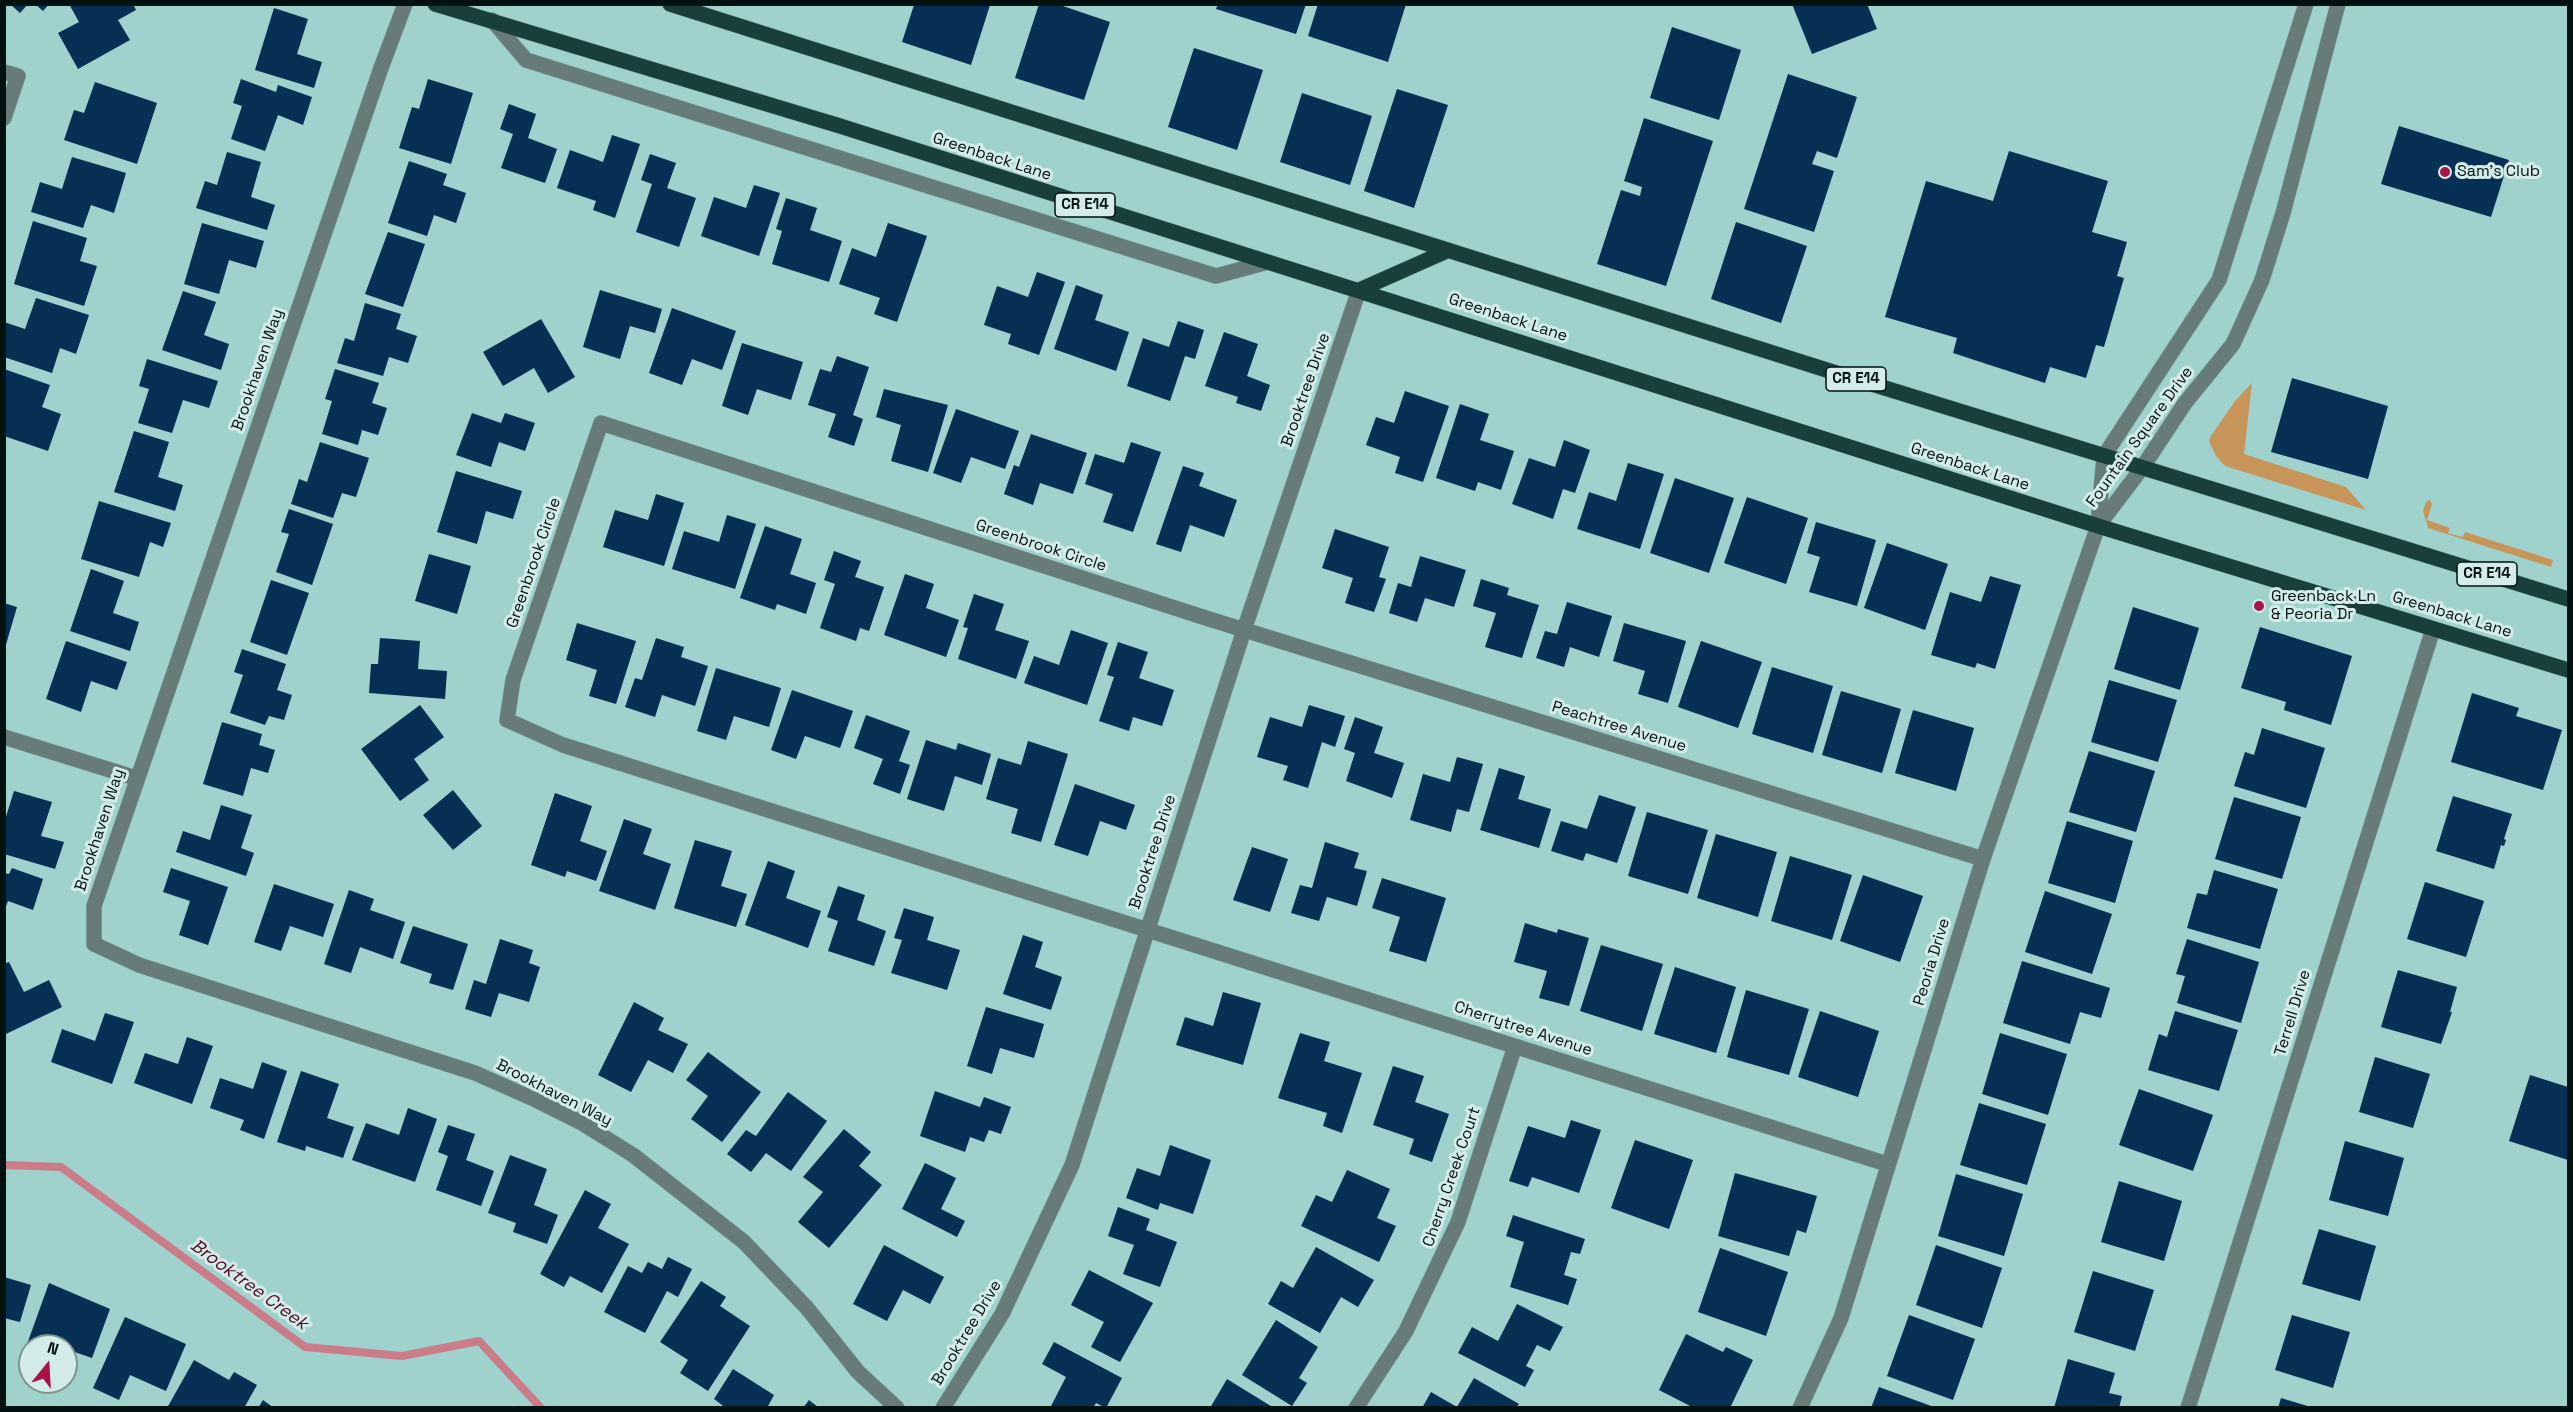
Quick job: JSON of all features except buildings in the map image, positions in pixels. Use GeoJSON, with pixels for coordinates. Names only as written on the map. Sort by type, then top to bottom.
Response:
{"type":"FeatureCollection","features":[{"type":"Feature","properties":{"kind":"main road","name":"Greenback Lane"},"geometry":{"type":"LineString","coordinates":[[435,4],[840,126],[2098,526],[2568,669]]}},
{"type":"Feature","properties":{"kind":"main road","name":"CR E14"},"geometry":{"type":"LineString","coordinates":[[670,4],[1448,251],[2568,599]]}},
{"type":"Feature","properties":{"kind":"main road"},"geometry":{"type":"LineString","coordinates":[[1359,290],[1448,251]]}},
{"type":"Feature","properties":{"kind":"street","name":"Brookhaven Way"},"geometry":{"type":"LineString","coordinates":[[405,4],[136,778],[94,906],[94,944],[139,965],[475,1073],[579,1122],[633,1155],[744,1242],[807,1308],[858,1372],[897,1407]]}},
{"type":"Feature","properties":{"kind":"street","name":"Fountain Square Drive"},"geometry":{"type":"LineString","coordinates":[[2098,526],[2104,456],[2219,279],[2306,4]]}},
{"type":"Feature","properties":{"kind":"street","name":"Fountain Square Drive"},"geometry":{"type":"LineString","coordinates":[[2098,526],[2142,468],[2185,403],[2233,344],[2262,280],[2283,213],[2338,4]]}},
{"type":"Feature","properties":{"kind":"street"},"geometry":{"type":"LineString","coordinates":[[492,20],[526,60],[1216,276],[1268,262]]}},
{"type":"Feature","properties":{"kind":"street"},"geometry":{"type":"LineString","coordinates":[[4,72],[18,76],[4,118]]}},
{"type":"Feature","properties":{"kind":"street","name":"Brooktree Drive"},"geometry":{"type":"LineString","coordinates":[[943,1407],[1002,1314],[1072,1165],[1244,630],[1359,290]]}},
{"type":"Feature","properties":{"kind":"street","name":"Greenbrook Circle"},"geometry":{"type":"LineString","coordinates":[[1147,928],[563,745],[507,720],[513,680],[601,423],[1244,630]]}},
{"type":"Feature","properties":{"kind":"street","name":"Peoria Drive"},"geometry":{"type":"LineString","coordinates":[[1800,1407],[1841,1318],[1983,859],[2098,526]]}},
{"type":"Feature","properties":{"kind":"street","name":"Terrell Drive"},"geometry":{"type":"LineString","coordinates":[[2188,1407],[2433,629]]}},
{"type":"Feature","properties":{"kind":"street","name":"Peachtree Avenue"},"geometry":{"type":"LineString","coordinates":[[1244,630],[1983,859]]}},
{"type":"Feature","properties":{"kind":"street"},"geometry":{"type":"LineString","coordinates":[[4,737],[136,778]]}},
{"type":"Feature","properties":{"kind":"street","name":"Cherrytree Avenue"},"geometry":{"type":"LineString","coordinates":[[1147,928],[1887,1164]]}},
{"type":"Feature","properties":{"kind":"street","name":"Cherry Creek Court"},"geometry":{"type":"LineString","coordinates":[[1356,1407],[1406,1331],[1458,1222],[1515,1046]]}},
{"type":"Feature","properties":{"kind":"shaded area"},"geometry":{"type":"Polygon","coordinates":[[[2252,383],[2244,454],[2346,487],[2366,510],[2225,466],[2216,456],[2209,441],[2211,436],[2235,401],[2252,383]]]}},
{"type":"Feature","properties":{"kind":"shaded area"},"geometry":{"type":"Polygon","coordinates":[[[2430,500],[2432,504],[2427,520],[2450,528],[2448,533],[2463,537],[2465,532],[2553,560],[2551,567],[2428,528],[2423,511],[2426,502],[2430,500]]]}},
{"type":"Feature","properties":{"kind":"waterway","name":"Brooktree Creek"},"geometry":{"type":"LineString","coordinates":[[4,1165],[61,1167],[305,1347],[402,1356],[479,1341],[541,1408]]}},
{"type":"Feature","properties":{"kind":"place","name":"Sam's Club"},"geometry":{"type":"Point","coordinates":[2445,172]}},
{"type":"Feature","properties":{"kind":"place","name":"Greenback Ln & Peoria Dr"},"geometry":{"type":"Point","coordinates":[2259,606]}}]}
